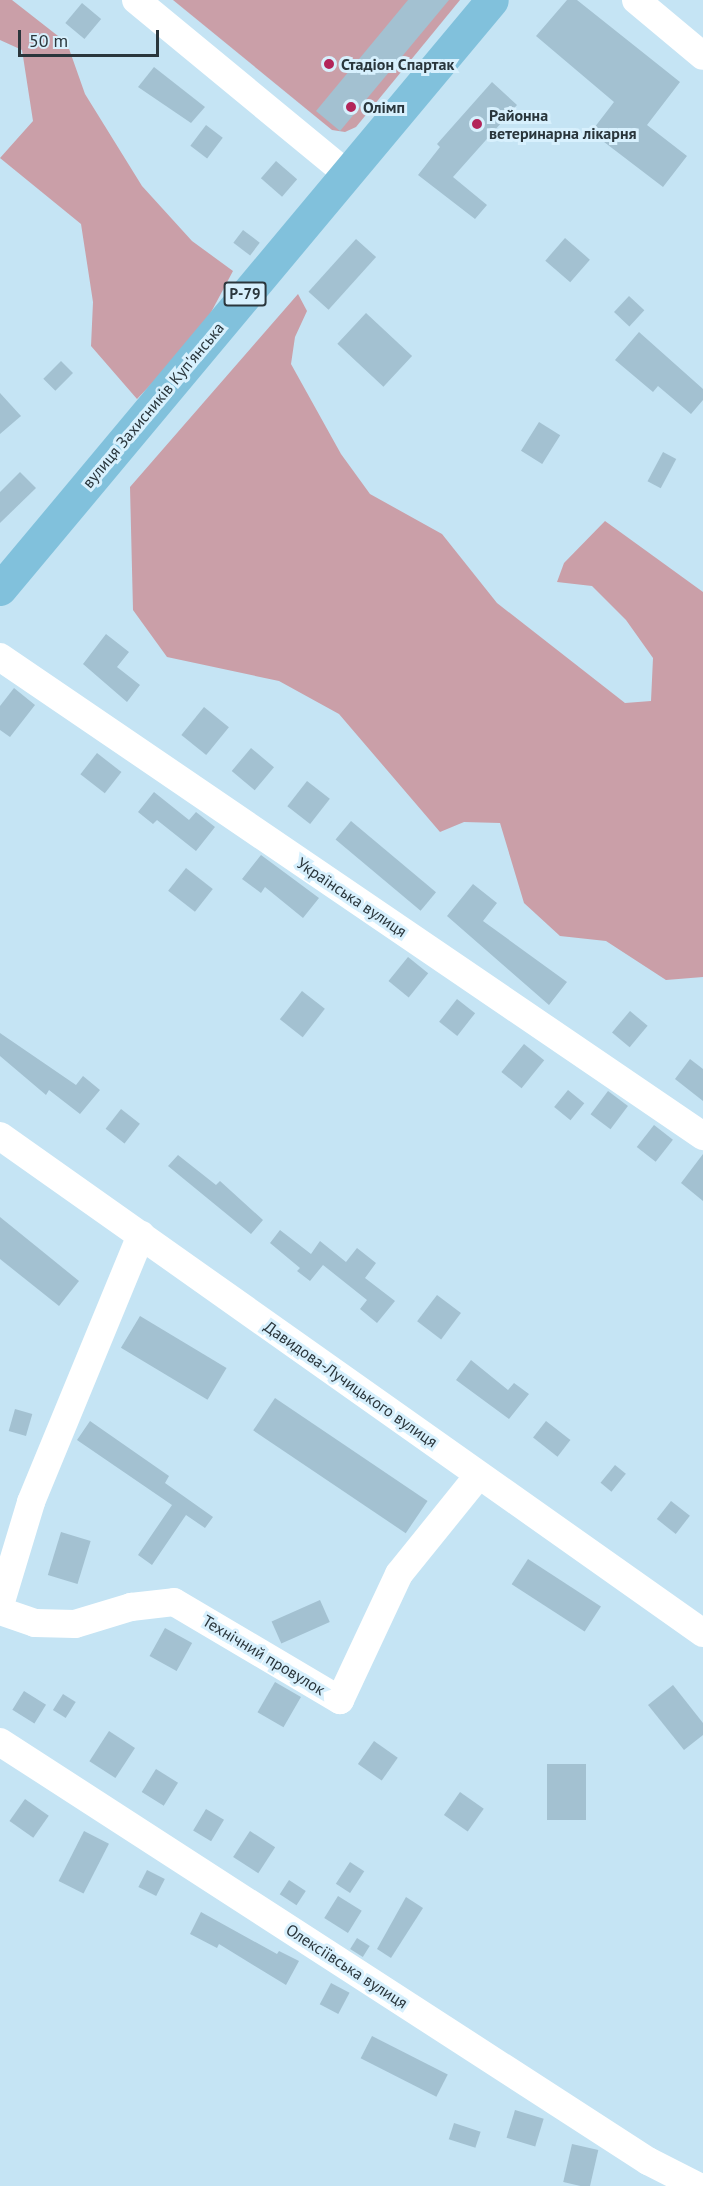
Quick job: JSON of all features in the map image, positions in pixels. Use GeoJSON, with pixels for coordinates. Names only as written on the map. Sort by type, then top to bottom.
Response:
{"type":"FeatureCollection","features":[{"type":"Feature","properties":{"kind":"main road","name":"вулиця Захисників Куп'янська"},"geometry":{"type":"LineString","coordinates":[[0,589],[492,0]]}},
{"type":"Feature","properties":{"kind":"street"},"geometry":{"type":"LineString","coordinates":[[136,0],[346,174]]}},
{"type":"Feature","properties":{"kind":"street"},"geometry":{"type":"LineString","coordinates":[[636,0],[703,57]]}},
{"type":"Feature","properties":{"kind":"street","name":"Українська вулиця"},"geometry":{"type":"LineString","coordinates":[[0,657],[703,1136]]}},
{"type":"Feature","properties":{"kind":"street","name":"Давидова-Лучицького вулиця"},"geometry":{"type":"LineString","coordinates":[[0,1136],[703,1633]]}},
{"type":"Feature","properties":{"kind":"street"},"geometry":{"type":"LineString","coordinates":[[0,1605],[31,1502],[141,1235]]}},
{"type":"Feature","properties":{"kind":"street","name":"Технічний провулок"},"geometry":{"type":"LineString","coordinates":[[0,1611],[35,1623],[75,1624],[131,1607],[174,1602],[340,1700],[399,1574],[479,1474]]}},
{"type":"Feature","properties":{"kind":"street","name":"Олексіївська вулиця"},"geometry":{"type":"LineString","coordinates":[[0,1742],[648,2161],[697,2186]]}},
{"type":"Feature","properties":{"kind":"shaded area"},"geometry":{"type":"Polygon","coordinates":[[[0,0],[12,0],[67,43],[85,94],[142,186],[192,241],[233,271],[200,333],[137,399],[91,346],[93,302],[81,224],[0,158],[33,121],[22,50],[0,40],[0,0]]]}},
{"type":"Feature","properties":{"kind":"shaded area","name":"Стадіон Спартак"},"geometry":{"type":"Polygon","coordinates":[[[173,0],[460,0],[356,127],[345,132],[332,130],[173,0]]]}},
{"type":"Feature","properties":{"kind":"shaded area"},"geometry":{"type":"Polygon","coordinates":[[[298,294],[307,311],[295,337],[291,364],[341,454],[370,494],[442,534],[497,603],[625,703],[651,701],[653,658],[626,620],[592,586],[557,582],[564,563],[605,521],[703,592],[703,977],[666,980],[606,941],[560,936],[524,903],[500,823],[464,822],[440,832],[339,714],[279,681],[167,657],[133,610],[130,487],[298,294]]]}},
{"type":"Feature","properties":{"kind":"building"},"geometry":{"type":"Polygon","coordinates":[[[408,0],[449,0],[340,131],[316,111],[408,0]]]}},
{"type":"Feature","properties":{"kind":"building"},"geometry":{"type":"Polygon","coordinates":[[[567,0],[577,0],[680,82],[647,125],[687,156],[663,187],[591,132],[614,102],[536,36],[567,0]]]}},
{"type":"Feature","properties":{"kind":"building"},"geometry":{"type":"Polygon","coordinates":[[[82,3],[101,19],[84,39],[65,23],[82,3]]]}},
{"type":"Feature","properties":{"kind":"building"},"geometry":{"type":"Polygon","coordinates":[[[154,67],[205,107],[191,123],[138,87],[154,67]]]}},
{"type":"Feature","properties":{"kind":"building","name":"Районна ветеринарна лікарня"},"geometry":{"type":"Polygon","coordinates":[[[492,82],[517,105],[453,177],[487,205],[475,219],[418,175],[440,147],[437,144],[492,82]]]}},
{"type":"Feature","properties":{"kind":"building"},"geometry":{"type":"Polygon","coordinates":[[[206,125],[223,138],[207,158],[190,146],[206,125]]]}},
{"type":"Feature","properties":{"kind":"building"},"geometry":{"type":"Polygon","coordinates":[[[276,161],[297,179],[282,197],[261,178],[276,161]]]}},
{"type":"Feature","properties":{"kind":"building"},"geometry":{"type":"Polygon","coordinates":[[[243,230],[260,243],[250,255],[233,243],[243,230]]]}},
{"type":"Feature","properties":{"kind":"building"},"geometry":{"type":"Polygon","coordinates":[[[565,238],[590,260],[570,282],[545,261],[565,238]]]}},
{"type":"Feature","properties":{"kind":"building"},"geometry":{"type":"Polygon","coordinates":[[[356,239],[376,257],[329,310],[308,292],[356,239]]]}},
{"type":"Feature","properties":{"kind":"building"},"geometry":{"type":"Polygon","coordinates":[[[629,296],[644,310],[629,326],[614,312],[629,296]]]}},
{"type":"Feature","properties":{"kind":"building"},"geometry":{"type":"Polygon","coordinates":[[[366,313],[412,356],[383,387],[337,344],[366,313]]]}},
{"type":"Feature","properties":{"kind":"building"},"geometry":{"type":"Polygon","coordinates":[[[639,332],[703,389],[703,400],[691,414],[658,386],[653,392],[615,360],[639,332]]]}},
{"type":"Feature","properties":{"kind":"building"},"geometry":{"type":"Polygon","coordinates":[[[61,361],[73,373],[55,391],[43,379],[61,361]]]}},
{"type":"Feature","properties":{"kind":"building"},"geometry":{"type":"Polygon","coordinates":[[[0,393],[21,416],[0,434],[0,393]]]}},
{"type":"Feature","properties":{"kind":"building"},"geometry":{"type":"Polygon","coordinates":[[[539,422],[560,435],[542,464],[521,451],[539,422]]]}},
{"type":"Feature","properties":{"kind":"building"},"geometry":{"type":"Polygon","coordinates":[[[663,452],[676,459],[661,488],[648,481],[663,452]]]}},
{"type":"Feature","properties":{"kind":"building"},"geometry":{"type":"Polygon","coordinates":[[[20,472],[36,488],[0,523],[0,492],[20,472]]]}},
{"type":"Feature","properties":{"kind":"building"},"geometry":{"type":"Polygon","coordinates":[[[106,634],[129,652],[117,667],[140,685],[127,702],[83,664],[106,634]]]}},
{"type":"Feature","properties":{"kind":"building"},"geometry":{"type":"Polygon","coordinates":[[[14,688],[35,705],[10,737],[0,730],[0,706],[14,688]]]}},
{"type":"Feature","properties":{"kind":"building"},"geometry":{"type":"Polygon","coordinates":[[[204,707],[229,727],[206,755],[181,735],[204,707]]]}},
{"type":"Feature","properties":{"kind":"building"},"geometry":{"type":"Polygon","coordinates":[[[251,748],[274,767],[255,790],[232,771],[251,748]]]}},
{"type":"Feature","properties":{"kind":"building"},"geometry":{"type":"Polygon","coordinates":[[[97,753],[121,772],[105,793],[80,774],[97,753]]]}},
{"type":"Feature","properties":{"kind":"building"},"geometry":{"type":"Polygon","coordinates":[[[307,781],[330,799],[310,824],[287,806],[307,781]]]}},
{"type":"Feature","properties":{"kind":"building"},"geometry":{"type":"Polygon","coordinates":[[[154,792],[189,820],[196,812],[215,827],[196,851],[157,820],[153,824],[138,812],[154,792]]]}},
{"type":"Feature","properties":{"kind":"building"},"geometry":{"type":"Polygon","coordinates":[[[351,821],[436,892],[421,911],[336,839],[351,821]]]}},
{"type":"Feature","properties":{"kind":"building"},"geometry":{"type":"Polygon","coordinates":[[[261,855],[319,898],[303,918],[265,887],[261,893],[242,879],[261,855]]]}},
{"type":"Feature","properties":{"kind":"building"},"geometry":{"type":"Polygon","coordinates":[[[186,868],[213,889],[195,912],[168,891],[186,868]]]}},
{"type":"Feature","properties":{"kind":"building"},"geometry":{"type":"Polygon","coordinates":[[[473,884],[497,903],[483,921],[567,982],[549,1005],[447,916],[473,884]]]}},
{"type":"Feature","properties":{"kind":"building"},"geometry":{"type":"Polygon","coordinates":[[[408,957],[428,973],[409,997],[388,981],[408,957]]]}},
{"type":"Feature","properties":{"kind":"building"},"geometry":{"type":"Polygon","coordinates":[[[302,991],[325,1009],[303,1037],[280,1019],[302,991]]]}},
{"type":"Feature","properties":{"kind":"building"},"geometry":{"type":"Polygon","coordinates":[[[457,999],[475,1013],[457,1036],[439,1022],[457,999]]]}},
{"type":"Feature","properties":{"kind":"building"},"geometry":{"type":"Polygon","coordinates":[[[630,1011],[648,1026],[630,1047],[612,1032],[630,1011]]]}},
{"type":"Feature","properties":{"kind":"building"},"geometry":{"type":"Polygon","coordinates":[[[0,1033],[76,1085],[83,1076],[100,1090],[80,1114],[49,1090],[46,1095],[0,1056],[0,1033]]]}},
{"type":"Feature","properties":{"kind":"building"},"geometry":{"type":"Polygon","coordinates":[[[524,1044],[544,1060],[522,1088],[501,1072],[524,1044]]]}},
{"type":"Feature","properties":{"kind":"building"},"geometry":{"type":"Polygon","coordinates":[[[690,1059],[703,1069],[703,1101],[675,1079],[690,1059]]]}},
{"type":"Feature","properties":{"kind":"building"},"geometry":{"type":"Polygon","coordinates":[[[568,1090],[584,1103],[570,1120],[554,1107],[568,1090]]]}},
{"type":"Feature","properties":{"kind":"building"},"geometry":{"type":"Polygon","coordinates":[[[608,1091],[628,1106],[611,1129],[591,1114],[608,1091]]]}},
{"type":"Feature","properties":{"kind":"building"},"geometry":{"type":"Polygon","coordinates":[[[121,1109],[140,1124],[125,1143],[106,1129],[121,1109]]]}},
{"type":"Feature","properties":{"kind":"building"},"geometry":{"type":"Polygon","coordinates":[[[654,1125],[673,1140],[656,1162],[637,1147],[654,1125]]]}},
{"type":"Feature","properties":{"kind":"building"},"geometry":{"type":"Polygon","coordinates":[[[703,1154],[703,1201],[681,1183],[703,1154]]]}},
{"type":"Feature","properties":{"kind":"building"},"geometry":{"type":"Polygon","coordinates":[[[178,1155],[216,1185],[220,1181],[263,1220],[251,1234],[168,1166],[178,1155]]]}},
{"type":"Feature","properties":{"kind":"building"},"geometry":{"type":"Polygon","coordinates":[[[0,1217],[79,1281],[59,1306],[0,1259],[0,1217]]]}},
{"type":"Feature","properties":{"kind":"building"},"geometry":{"type":"Polygon","coordinates":[[[280,1230],[311,1254],[320,1241],[346,1262],[357,1248],[376,1263],[365,1278],[395,1301],[377,1323],[360,1309],[367,1300],[323,1265],[310,1281],[297,1271],[300,1268],[270,1243],[280,1230]]]}},
{"type":"Feature","properties":{"kind":"building"},"geometry":{"type":"Polygon","coordinates":[[[437,1295],[461,1313],[441,1339],[417,1321],[437,1295]]]}},
{"type":"Feature","properties":{"kind":"building"},"geometry":{"type":"Polygon","coordinates":[[[140,1316],[227,1368],[208,1400],[121,1348],[140,1316]]]}},
{"type":"Feature","properties":{"kind":"building"},"geometry":{"type":"Polygon","coordinates":[[[471,1360],[508,1390],[514,1383],[529,1394],[509,1419],[456,1380],[471,1360]]]}},
{"type":"Feature","properties":{"kind":"building"},"geometry":{"type":"Polygon","coordinates":[[[275,1398],[428,1501],[406,1533],[253,1430],[275,1398]]]}},
{"type":"Feature","properties":{"kind":"building"},"geometry":{"type":"Polygon","coordinates":[[[15,1409],[32,1414],[26,1436],[9,1431],[15,1409]]]}},
{"type":"Feature","properties":{"kind":"building"},"geometry":{"type":"Polygon","coordinates":[[[90,1421],[169,1476],[165,1483],[213,1517],[205,1528],[186,1515],[152,1565],[138,1555],[172,1505],[77,1440],[90,1421]]]}},
{"type":"Feature","properties":{"kind":"building"},"geometry":{"type":"Polygon","coordinates":[[[546,1421],[570,1440],[557,1457],[533,1438],[546,1421]]]}},
{"type":"Feature","properties":{"kind":"building"},"geometry":{"type":"Polygon","coordinates":[[[615,1465],[626,1474],[611,1492],[601,1483],[615,1465]]]}},
{"type":"Feature","properties":{"kind":"building"},"geometry":{"type":"Polygon","coordinates":[[[671,1501],[690,1516],[676,1534],[657,1519],[671,1501]]]}},
{"type":"Feature","properties":{"kind":"building"},"geometry":{"type":"Polygon","coordinates":[[[61,1532],[91,1541],[77,1584],[48,1575],[61,1532]]]}},
{"type":"Feature","properties":{"kind":"building"},"geometry":{"type":"Polygon","coordinates":[[[528,1559],[601,1606],[585,1632],[512,1584],[528,1559]]]}},
{"type":"Feature","properties":{"kind":"building"},"geometry":{"type":"Polygon","coordinates":[[[320,1600],[330,1622],[281,1643],[272,1622],[320,1600]]]}},
{"type":"Feature","properties":{"kind":"building"},"geometry":{"type":"Polygon","coordinates":[[[165,1628],[192,1643],[177,1671],[149,1656],[165,1628]]]}},
{"type":"Feature","properties":{"kind":"building"},"geometry":{"type":"Polygon","coordinates":[[[275,1682],[301,1697],[283,1727],[258,1712],[275,1682]]]}},
{"type":"Feature","properties":{"kind":"building"},"geometry":{"type":"Polygon","coordinates":[[[673,1685],[703,1723],[703,1735],[684,1750],[648,1705],[673,1685]]]}},
{"type":"Feature","properties":{"kind":"building"},"geometry":{"type":"Polygon","coordinates":[[[24,1691],[46,1705],[34,1723],[12,1710],[24,1691]]]}},
{"type":"Feature","properties":{"kind":"building"},"geometry":{"type":"Polygon","coordinates":[[[63,1694],[76,1702],[66,1718],[53,1710],[63,1694]]]}},
{"type":"Feature","properties":{"kind":"building"},"geometry":{"type":"Polygon","coordinates":[[[109,1731],[135,1748],[115,1778],[89,1761],[109,1731]]]}},
{"type":"Feature","properties":{"kind":"building"},"geometry":{"type":"Polygon","coordinates":[[[374,1741],[398,1758],[382,1781],[358,1764],[374,1741]]]}},
{"type":"Feature","properties":{"kind":"building"},"geometry":{"type":"Polygon","coordinates":[[[547,1764],[586,1764],[586,1820],[547,1820],[547,1764]]]}},
{"type":"Feature","properties":{"kind":"building"},"geometry":{"type":"Polygon","coordinates":[[[156,1769],[178,1783],[164,1806],[142,1792],[156,1769]]]}},
{"type":"Feature","properties":{"kind":"building"},"geometry":{"type":"Polygon","coordinates":[[[460,1792],[484,1809],[468,1832],[444,1815],[460,1792]]]}},
{"type":"Feature","properties":{"kind":"building"},"geometry":{"type":"Polygon","coordinates":[[[25,1799],[49,1816],[33,1838],[10,1821],[25,1799]]]}},
{"type":"Feature","properties":{"kind":"building"},"geometry":{"type":"Polygon","coordinates":[[[206,1809],[224,1820],[211,1841],[193,1830],[206,1809]]]}},
{"type":"Feature","properties":{"kind":"building"},"geometry":{"type":"Polygon","coordinates":[[[84,1831],[109,1844],[84,1894],[59,1881],[84,1831]]]}},
{"type":"Feature","properties":{"kind":"building"},"geometry":{"type":"Polygon","coordinates":[[[250,1831],[275,1847],[258,1873],[233,1857],[250,1831]]]}},
{"type":"Feature","properties":{"kind":"building"},"geometry":{"type":"Polygon","coordinates":[[[350,1862],[364,1871],[350,1893],[336,1884],[350,1862]]]}},
{"type":"Feature","properties":{"kind":"building"},"geometry":{"type":"Polygon","coordinates":[[[147,1870],[165,1879],[156,1896],[138,1887],[147,1870]]]}},
{"type":"Feature","properties":{"kind":"building"},"geometry":{"type":"Polygon","coordinates":[[[289,1880],[306,1891],[297,1905],[280,1894],[289,1880]]]}},
{"type":"Feature","properties":{"kind":"building"},"geometry":{"type":"Polygon","coordinates":[[[338,1896],[362,1911],[348,1933],[324,1918],[338,1896]]]}},
{"type":"Feature","properties":{"kind":"building"},"geometry":{"type":"Polygon","coordinates":[[[406,1897],[423,1908],[391,1958],[377,1949],[406,1897]]]}},
{"type":"Feature","properties":{"kind":"building"},"geometry":{"type":"Polygon","coordinates":[[[201,1912],[277,1954],[279,1951],[299,1961],[286,1985],[219,1944],[217,1948],[190,1934],[201,1912]]]}},
{"type":"Feature","properties":{"kind":"building"},"geometry":{"type":"Polygon","coordinates":[[[357,1938],[370,1946],[363,1957],[350,1949],[357,1938]]]}},
{"type":"Feature","properties":{"kind":"building"},"geometry":{"type":"Polygon","coordinates":[[[331,1983],[350,1993],[338,2014],[320,2004],[331,1983]]]}},
{"type":"Feature","properties":{"kind":"building"},"geometry":{"type":"Polygon","coordinates":[[[372,2036],[448,2075],[436,2097],[361,2058],[372,2036]]]}},
{"type":"Feature","properties":{"kind":"building"},"geometry":{"type":"Polygon","coordinates":[[[515,2110],[544,2119],[535,2147],[507,2138],[515,2110]]]}},
{"type":"Feature","properties":{"kind":"building"},"geometry":{"type":"Polygon","coordinates":[[[454,2123],[481,2132],[475,2148],[449,2139],[454,2123]]]}},
{"type":"Feature","properties":{"kind":"building"},"geometry":{"type":"Polygon","coordinates":[[[572,2144],[598,2150],[590,2186],[563,2182],[572,2144]]]}},
{"type":"Feature","properties":{"kind":"place","name":"Стадіон Спартак"},"geometry":{"type":"Point","coordinates":[329,64]}},
{"type":"Feature","properties":{"kind":"place","name":"Олімп"},"geometry":{"type":"Point","coordinates":[351,107]}},
{"type":"Feature","properties":{"kind":"place","name":"Районна ветеринарна лікарня"},"geometry":{"type":"Point","coordinates":[477,124]}}]}
